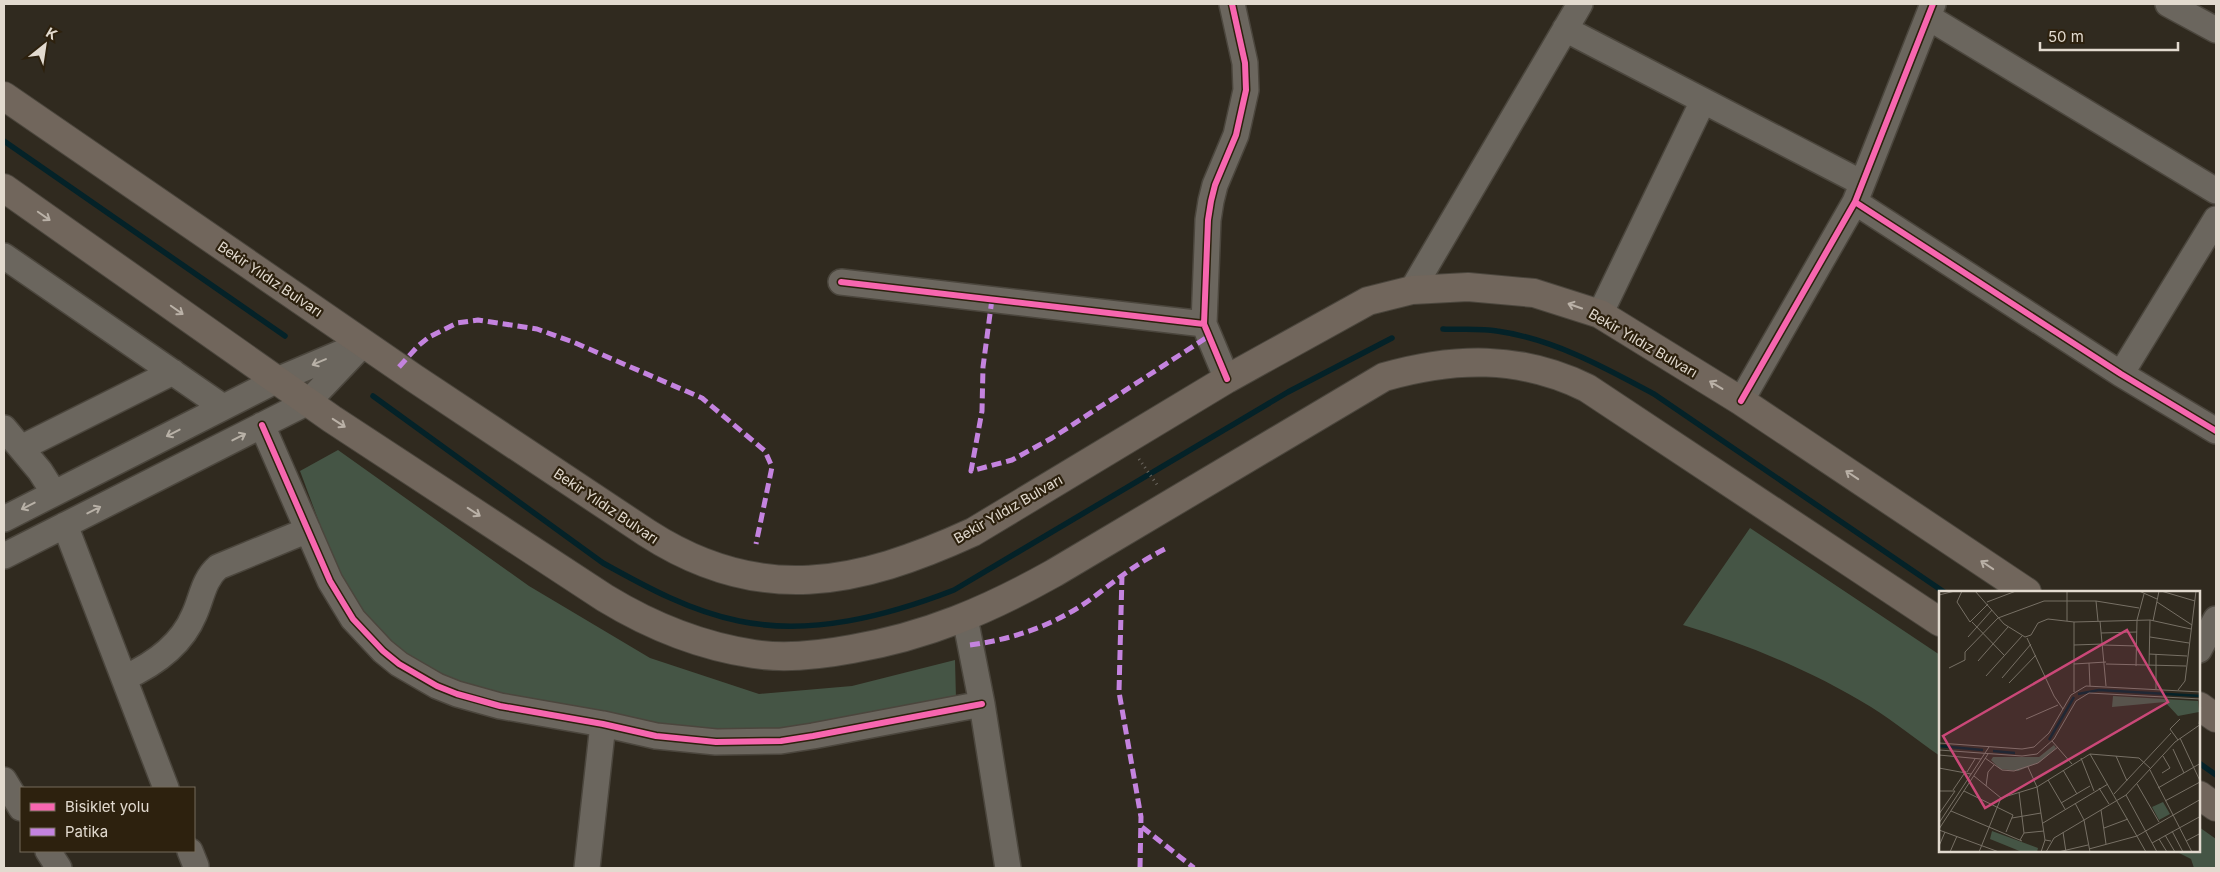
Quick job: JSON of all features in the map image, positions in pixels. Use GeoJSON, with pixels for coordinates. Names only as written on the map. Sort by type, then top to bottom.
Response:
{"type":"FeatureCollection","features":[{"type":"Feature","properties":{"kind":"main road","name":"Bekir Yıldız Bulvarı"},"geometry":{"type":"LineString","coordinates":[[4,96],[364,343],[665,545],[724,570],[768,579],[830,579],[863,573],[916,556],[973,532],[1227,379],[1368,301],[1412,290],[1449,286],[1518,291],[1556,299],[1600,314],[1741,401],[2026,591]]}},
{"type":"Feature","properties":{"kind":"main road"},"geometry":{"type":"LineString","coordinates":[[4,188],[308,402],[605,598],[650,623],[700,642],[756,655],[808,656],[892,641],[965,618],[1018,593],[1054,573],[1384,376],[1431,365],[1480,362],[1530,366],[1562,376],[1587,388],[1939,621]]}},
{"type":"Feature","properties":{"kind":"main road"},"geometry":{"type":"LineString","coordinates":[[2200,707],[2216,718]]}},
{"type":"Feature","properties":{"kind":"main road"},"geometry":{"type":"LineString","coordinates":[[2200,796],[2216,807]]}},
{"type":"Feature","properties":{"kind":"street"},"geometry":{"type":"LineString","coordinates":[[1227,379],[1204,324],[1210,201],[1215,184],[1236,135],[1246,90],[1245,63],[1232,4]]}},
{"type":"Feature","properties":{"kind":"street"},"geometry":{"type":"LineString","coordinates":[[1412,290],[1580,4]]}},
{"type":"Feature","properties":{"kind":"street"},"geometry":{"type":"LineString","coordinates":[[2168,4],[2216,30]]}},
{"type":"Feature","properties":{"kind":"street"},"geometry":{"type":"LineString","coordinates":[[1741,401],[1859,192],[1929,8],[2216,191]]}},
{"type":"Feature","properties":{"kind":"street"},"geometry":{"type":"LineString","coordinates":[[1565,29],[1704,101],[1859,192],[2122,374],[2216,431]]}},
{"type":"Feature","properties":{"kind":"street"},"geometry":{"type":"LineString","coordinates":[[1600,314],[1704,101]]}},
{"type":"Feature","properties":{"kind":"street"},"geometry":{"type":"LineString","coordinates":[[2122,374],[2216,219]]}},
{"type":"Feature","properties":{"kind":"street"},"geometry":{"type":"LineString","coordinates":[[4,256],[223,407]]}},
{"type":"Feature","properties":{"kind":"street"},"geometry":{"type":"LineString","coordinates":[[841,282],[1204,324]]}},
{"type":"Feature","properties":{"kind":"street"},"geometry":{"type":"LineString","coordinates":[[4,518],[277,380],[364,343]]}},
{"type":"Feature","properties":{"kind":"street"},"geometry":{"type":"LineString","coordinates":[[4,556],[308,402],[364,343]]}},
{"type":"Feature","properties":{"kind":"street"},"geometry":{"type":"LineString","coordinates":[[54,493],[11,441],[173,372]]}},
{"type":"Feature","properties":{"kind":"street"},"geometry":{"type":"LineString","coordinates":[[262,425],[330,581],[353,619],[382,651],[405,668],[436,686],[478,701],[603,724],[629,731],[683,740],[748,743],[813,736],[982,704]]}},
{"type":"Feature","properties":{"kind":"street"},"geometry":{"type":"LineString","coordinates":[[65,525],[166,787]]}},
{"type":"Feature","properties":{"kind":"street"},"geometry":{"type":"LineString","coordinates":[[124,678],[156,661],[181,637],[194,615],[208,577],[218,567],[308,530]]}},
{"type":"Feature","properties":{"kind":"street"},"geometry":{"type":"LineString","coordinates":[[965,618],[982,704],[1008,868]]}},
{"type":"Feature","properties":{"kind":"street"},"geometry":{"type":"LineString","coordinates":[[2200,648],[2216,619]]}},
{"type":"Feature","properties":{"kind":"street"},"geometry":{"type":"LineString","coordinates":[[588,868],[603,724]]}},
{"type":"Feature","properties":{"kind":"street"},"geometry":{"type":"LineString","coordinates":[[4,780],[20,806]]}},
{"type":"Feature","properties":{"kind":"street"},"geometry":{"type":"LineString","coordinates":[[49,852],[59,868]]}},
{"type":"Feature","properties":{"kind":"path"},"geometry":{"type":"LineString","coordinates":[[1144,467],[1154,481]]}},
{"type":"Feature","properties":{"kind":"green space"},"geometry":{"type":"Polygon","coordinates":[[[338,450],[529,586],[650,658],[759,694],[852,686],[955,660],[956,699],[744,744],[491,713],[399,656],[347,597],[300,471],[338,450]]]}},
{"type":"Feature","properties":{"kind":"green space"},"geometry":{"type":"Polygon","coordinates":[[[1750,528],[1939,654],[1939,755],[1880,713],[1826,682],[1756,650],[1683,625],[1750,528]]]}},
{"type":"Feature","properties":{"kind":"green space"},"geometry":{"type":"Polygon","coordinates":[[[2200,828],[2216,839],[2216,868],[2194,868],[2191,859],[2177,852],[2200,852],[2200,828]]]}},
{"type":"Feature","properties":{"kind":"waterway"},"geometry":{"type":"LineString","coordinates":[[4,141],[285,336]]}},
{"type":"Feature","properties":{"kind":"waterway"},"geometry":{"type":"LineString","coordinates":[[1443,329],[1490,330],[1538,340],[1578,355],[1616,374],[1654,394],[1943,591]]}},
{"type":"Feature","properties":{"kind":"waterway"},"geometry":{"type":"LineString","coordinates":[[373,396],[603,563],[652,589],[686,605],[739,621],[766,625],[821,625],[876,615],[954,590],[1288,392],[1392,338]]}},
{"type":"Feature","properties":{"kind":"waterway"},"geometry":{"type":"LineString","coordinates":[[2200,764],[2216,775]]}},
{"type":"Feature","properties":{"kind":"marked path"},"geometry":{"type":"LineString","coordinates":[[992,299],[983,367],[982,411],[971,471],[1012,460],[1052,438],[1209,336]]}},
{"type":"Feature","properties":{"kind":"marked path"},"geometry":{"type":"LineString","coordinates":[[399,367],[429,337],[457,323],[478,320],[537,329],[573,342],[702,398],[765,451],[772,467],[756,544]]}},
{"type":"Feature","properties":{"kind":"marked path"},"geometry":{"type":"LineString","coordinates":[[970,645],[1020,634],[1066,615],[1137,565],[1165,549]]}},
{"type":"Feature","properties":{"kind":"marked path"},"geometry":{"type":"LineString","coordinates":[[1122,575],[1119,692],[1141,817],[1140,868]]}},
{"type":"Feature","properties":{"kind":"marked path"},"geometry":{"type":"LineString","coordinates":[[1142,827],[1194,868]]}},
{"type":"Feature","properties":{"kind":"cycle path"},"geometry":{"type":"LineString","coordinates":[[1227,379],[1204,324],[1208,220],[1211,201],[1215,185],[1236,135],[1246,90],[1245,63],[1232,4]]}},
{"type":"Feature","properties":{"kind":"cycle path"},"geometry":{"type":"LineString","coordinates":[[1741,401],[1855,202],[1933,4]]}},
{"type":"Feature","properties":{"kind":"cycle path"},"geometry":{"type":"LineString","coordinates":[[1855,202],[2121,374],[2216,431]]}},
{"type":"Feature","properties":{"kind":"cycle path"},"geometry":{"type":"LineString","coordinates":[[841,282],[1204,324]]}},
{"type":"Feature","properties":{"kind":"cycle path"},"geometry":{"type":"LineString","coordinates":[[262,425],[330,581],[353,619],[383,651],[399,664],[437,686],[457,694],[500,706],[603,724],[656,736],[716,742],[781,741],[982,704]]}}]}
